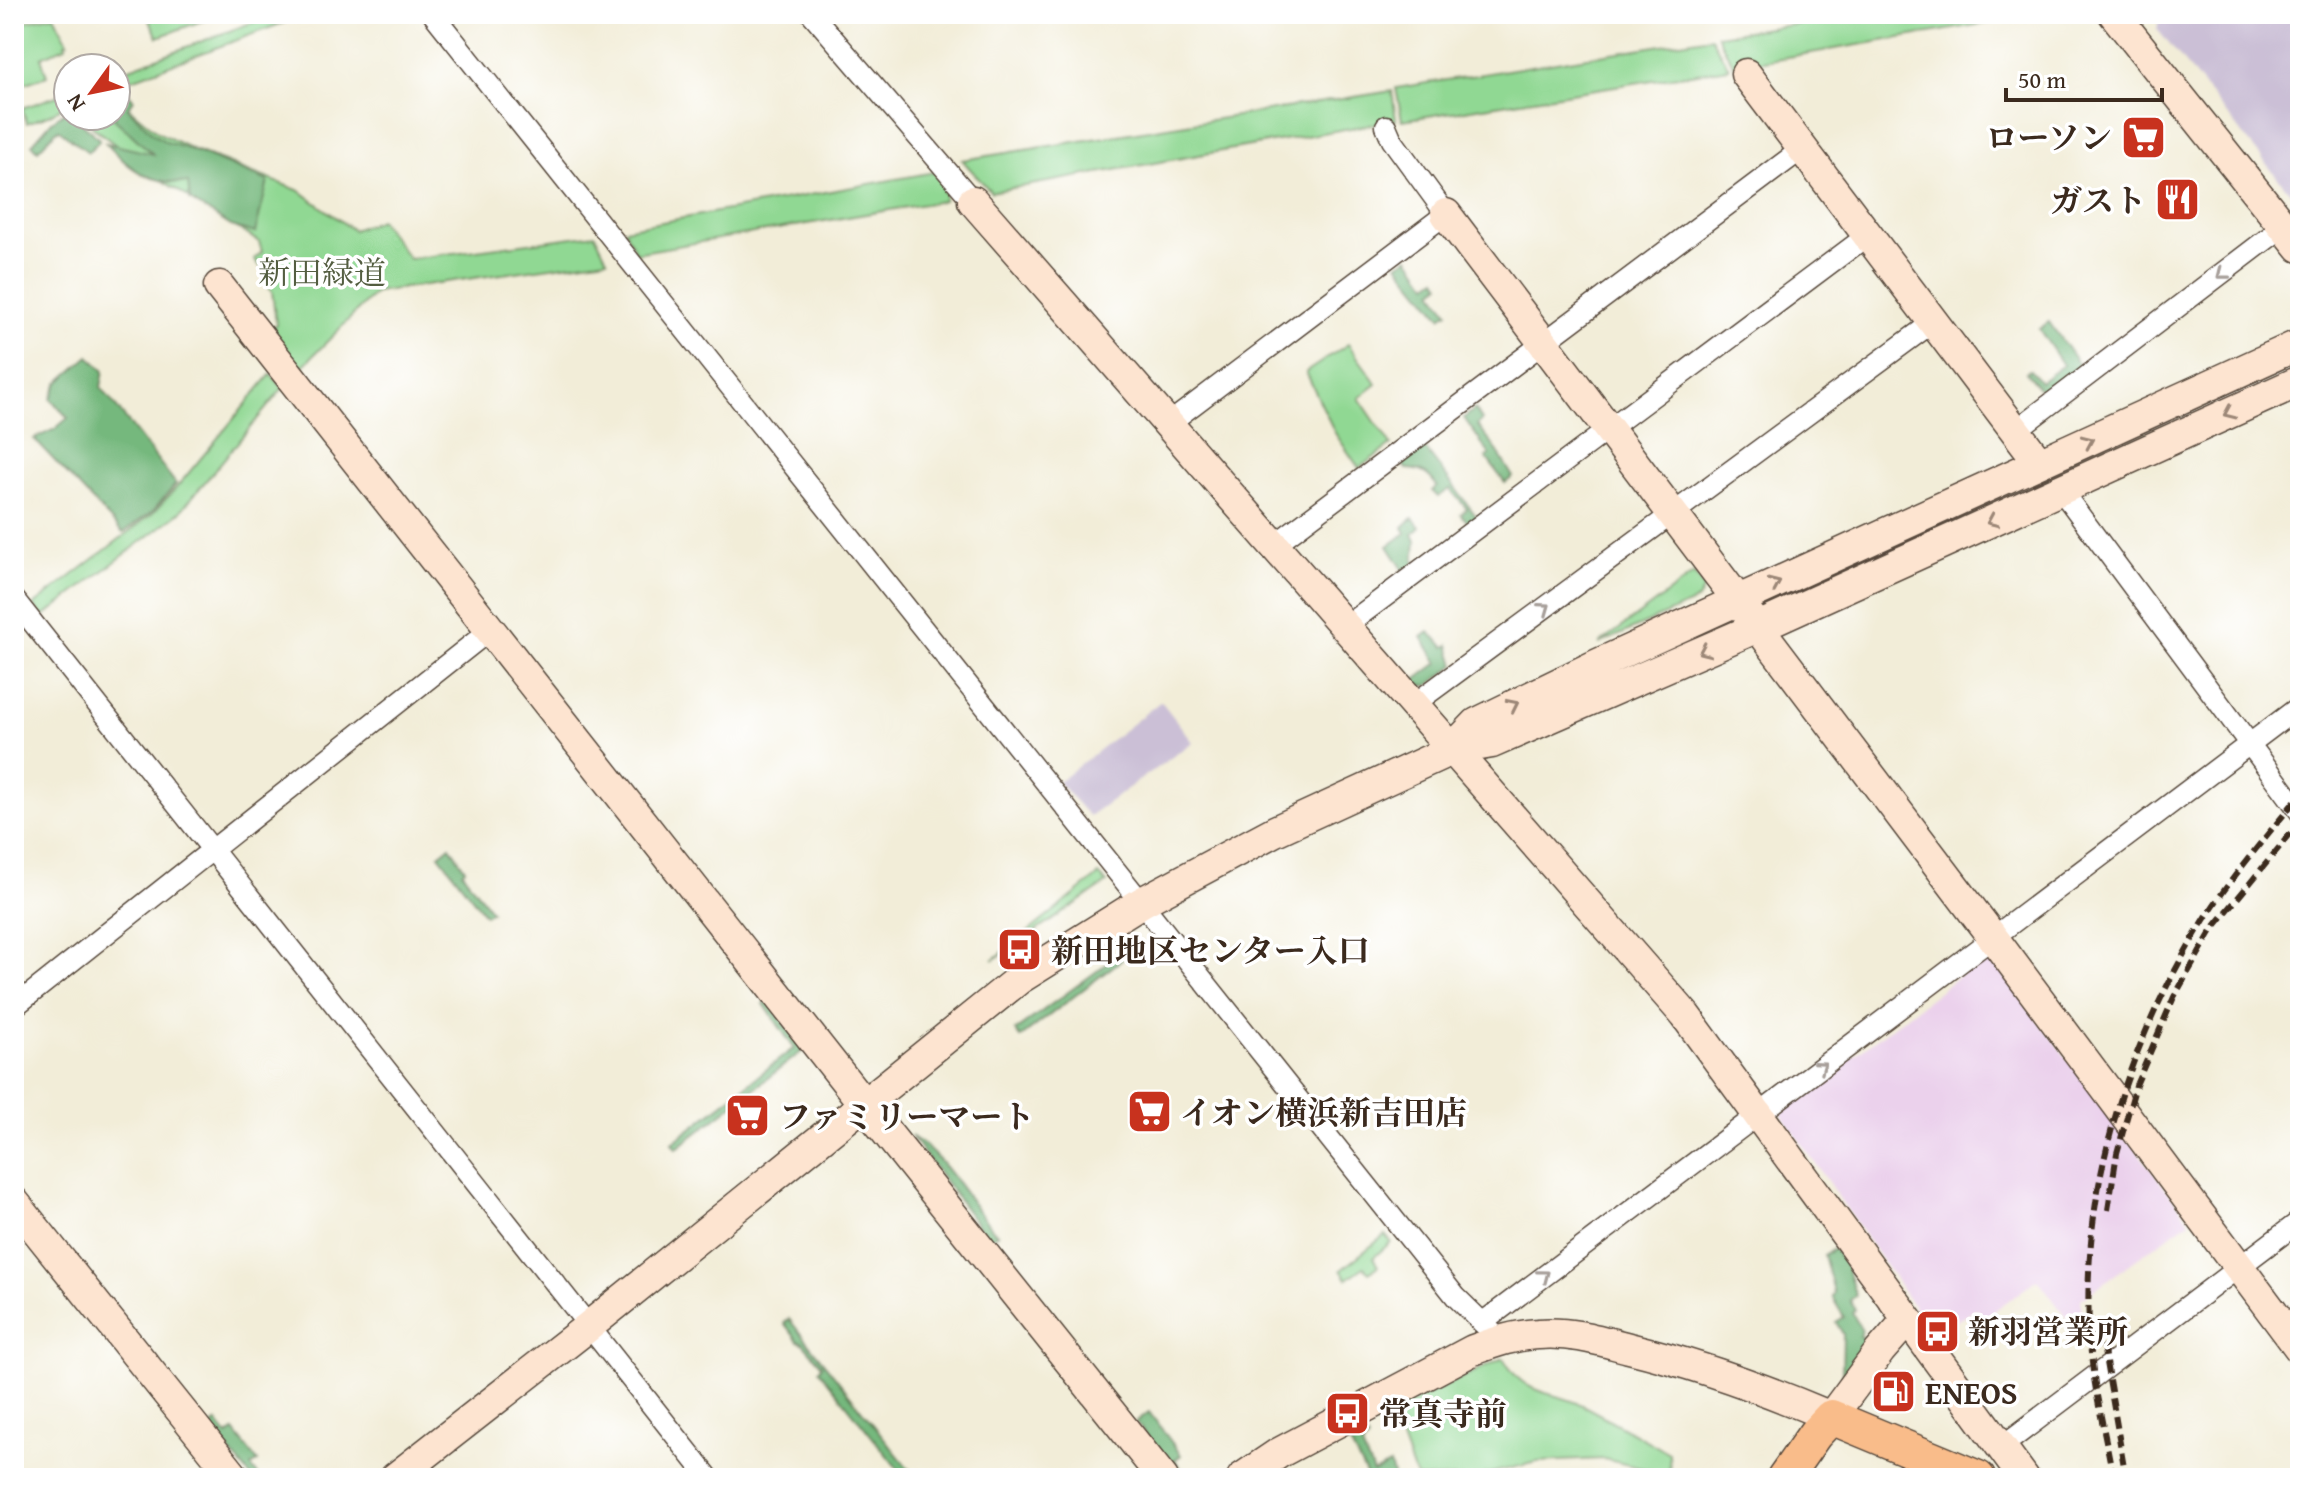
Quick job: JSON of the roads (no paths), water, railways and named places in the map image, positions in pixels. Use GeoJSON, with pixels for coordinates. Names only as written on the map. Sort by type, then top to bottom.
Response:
{"type":"FeatureCollection","features":[{"type":"Feature","properties":{"kind":"main road"},"geometry":{"type":"LineString","coordinates":[[1784,1478],[1831,1417],[1978,1478]]}},
{"type":"Feature","properties":{"kind":"street"},"geometry":{"type":"LineString","coordinates":[[433,14],[1456,1297],[1491,1331],[1562,1333],[1600,1341],[1698,1366],[1759,1386],[1831,1417],[1907,1320]]}},
{"type":"Feature","properties":{"kind":"street"},"geometry":{"type":"LineString","coordinates":[[812,14],[1685,1015],[2024,1478]]}},
{"type":"Feature","properties":{"kind":"street"},"geometry":{"type":"LineString","coordinates":[[2015,431],[2292,237],[2114,14]]}},
{"type":"Feature","properties":{"kind":"street"},"geometry":{"type":"LineString","coordinates":[[1746,74],[2039,462]]}},
{"type":"Feature","properties":{"kind":"street"},"geometry":{"type":"LineString","coordinates":[[1386,126],[1392,140],[1446,214],[2300,1349]]}},
{"type":"Feature","properties":{"kind":"street"},"geometry":{"type":"LineString","coordinates":[[1274,545],[1802,149]]}},
{"type":"Feature","properties":{"kind":"street"},"geometry":{"type":"LineString","coordinates":[[1168,424],[1446,214]]}},
{"type":"Feature","properties":{"kind":"street"},"geometry":{"type":"LineString","coordinates":[[1347,625],[1868,235]]}},
{"type":"Feature","properties":{"kind":"street"},"geometry":{"type":"LineString","coordinates":[[219,286],[1163,1478]]}},
{"type":"Feature","properties":{"kind":"street"},"geometry":{"type":"LineString","coordinates":[[1414,704],[1933,322]]}},
{"type":"Feature","properties":{"kind":"street"},"geometry":{"type":"LineString","coordinates":[[1451,750],[1477,723],[2300,344]]}},
{"type":"Feature","properties":{"kind":"street"},"geometry":{"type":"LineString","coordinates":[[395,1478],[588,1327],[1019,979],[1142,902],[1275,831],[1451,750],[1492,743],[1758,627],[2300,381]]}},
{"type":"Feature","properties":{"kind":"street"},"geometry":{"type":"LineString","coordinates":[[2061,490],[2300,812]]}},
{"type":"Feature","properties":{"kind":"street"},"geometry":{"type":"LineString","coordinates":[[14,599],[709,1478]]}},
{"type":"Feature","properties":{"kind":"street"},"geometry":{"type":"LineString","coordinates":[[14,1007],[490,630]]}},
{"type":"Feature","properties":{"kind":"street"},"geometry":{"type":"LineString","coordinates":[[1242,1478],[1279,1453],[1473,1350],[1491,1331],[1758,1113],[1994,939],[2300,706]]}},
{"type":"Feature","properties":{"kind":"street"},"geometry":{"type":"LineString","coordinates":[[14,1202],[235,1478]]}},
{"type":"Feature","properties":{"kind":"street"},"geometry":{"type":"LineString","coordinates":[[2001,1447],[2300,1221]]}},
{"type":"Feature","properties":{"kind":"railway"},"geometry":{"type":"LineString","coordinates":[[2113,1478],[2093,1371],[2089,1312],[2090,1254],[2097,1196],[2109,1139],[2147,1028],[2172,976],[2223,892],[2300,795]]}},
{"type":"Feature","properties":{"kind":"railway"},"geometry":{"type":"LineString","coordinates":[[2108,1210],[2117,1153],[2136,1085],[2174,997],[2214,927],[2300,822]]}},
{"type":"Feature","properties":{"kind":"railway"},"geometry":{"type":"LineString","coordinates":[[2103,1345],[2126,1478]]}},
{"type":"Feature","properties":{"kind":"place","name":"ローソン"},"geometry":{"type":"Point","coordinates":[2143,137]}},
{"type":"Feature","properties":{"kind":"place","name":"ガスト"},"geometry":{"type":"Point","coordinates":[2177,200]}},
{"type":"Feature","properties":{"kind":"place","name":"新田地区センター入口"},"geometry":{"type":"Point","coordinates":[1020,950]}},
{"type":"Feature","properties":{"kind":"place","name":"イオン横浜新吉田店"},"geometry":{"type":"Point","coordinates":[1149,1112]}},
{"type":"Feature","properties":{"kind":"place","name":"ファミリーマート"},"geometry":{"type":"Point","coordinates":[748,1116]}},
{"type":"Feature","properties":{"kind":"place","name":"新羽営業所"},"geometry":{"type":"Point","coordinates":[1937,1331]}},
{"type":"Feature","properties":{"kind":"place","name":"ENEOS"},"geometry":{"type":"Point","coordinates":[1894,1392]}},
{"type":"Feature","properties":{"kind":"place","name":"常真寺前"},"geometry":{"type":"Point","coordinates":[1348,1413]}},
{"type":"Feature","properties":{"kind":"park label","name":"新田緑道"},"geometry":{"type":"Point","coordinates":[322,272]}}]}
